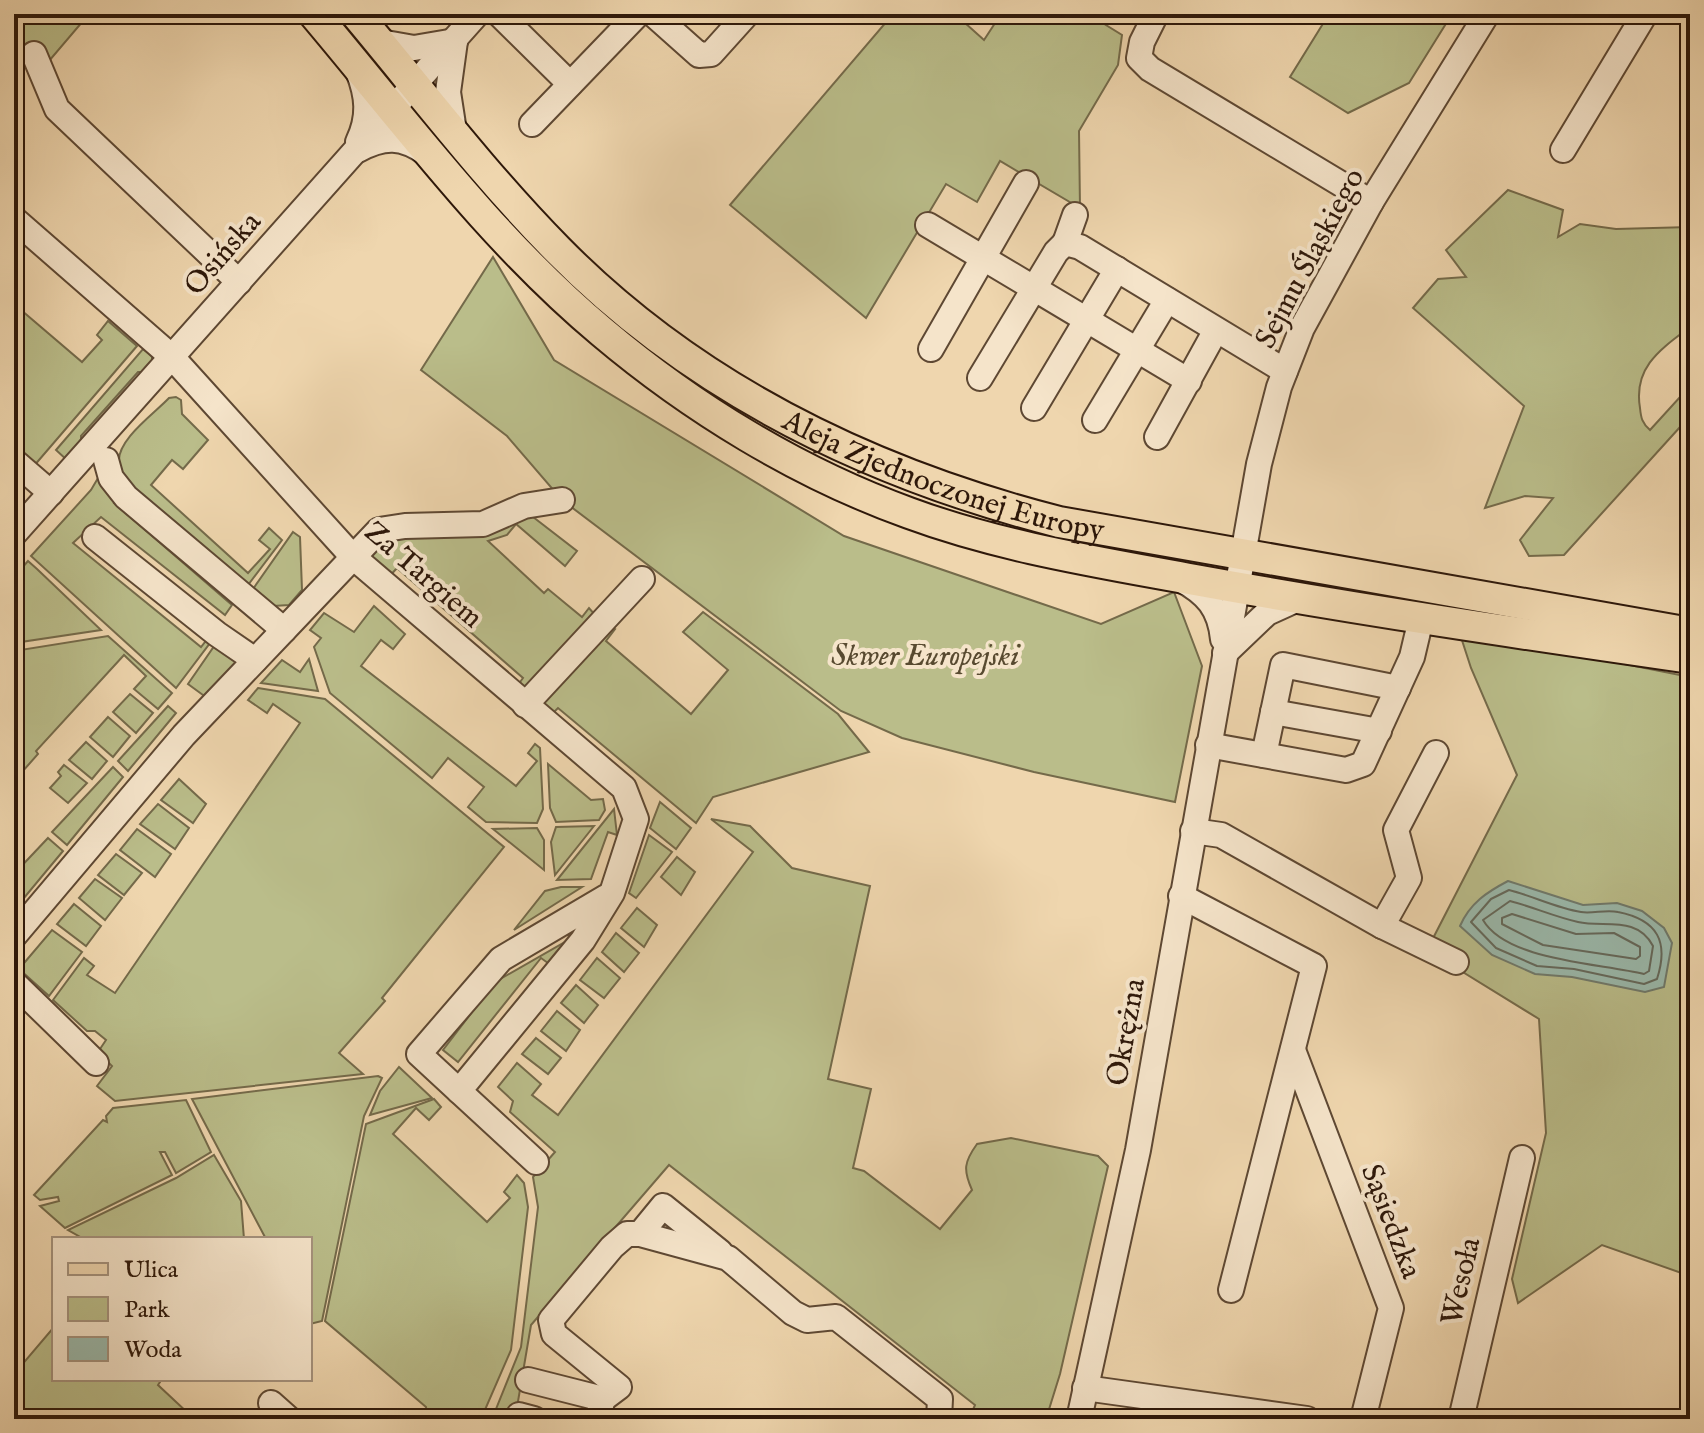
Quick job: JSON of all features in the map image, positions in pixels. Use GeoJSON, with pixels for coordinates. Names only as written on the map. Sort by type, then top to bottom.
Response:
{"type":"FeatureCollection","features":[{"type":"Feature","properties":{"kind":"main road","name":"Aleja Zjednoczonej Europy"},"geometry":{"type":"LineString","coordinates":[[314,14],[488,222],[568,303],[654,373],[764,444],[863,494],[950,527],[1026,548],[1421,619],[1690,652]]}},
{"type":"Feature","properties":{"kind":"main road","name":"Aleja Zjednoczonej Europy"},"geometry":{"type":"LineString","coordinates":[[356,14],[558,250],[593,282],[711,375],[809,432],[911,478],[1003,508],[1059,522],[1243,555],[1690,652]]}},
{"type":"Feature","properties":{"kind":"street","name":"Osińska"},"geometry":{"type":"LineString","coordinates":[[14,534],[477,14]]}},
{"type":"Feature","properties":{"kind":"street"},"geometry":{"type":"LineString","coordinates":[[499,14],[570,84]]}},
{"type":"Feature","properties":{"kind":"street"},"geometry":{"type":"LineString","coordinates":[[532,124],[638,14]]}},
{"type":"Feature","properties":{"kind":"street"},"geometry":{"type":"LineString","coordinates":[[653,14],[699,55],[711,54],[747,14]]}},
{"type":"Feature","properties":{"kind":"street"},"geometry":{"type":"LineString","coordinates":[[1156,14],[1142,42],[1139,58],[1150,69],[1371,202]]}},
{"type":"Feature","properties":{"kind":"street","name":"Sejmu Śląskiego"},"geometry":{"type":"LineString","coordinates":[[1243,555],[1259,464],[1285,371],[1302,328],[1371,202],[1487,14]]}},
{"type":"Feature","properties":{"kind":"street"},"geometry":{"type":"LineString","coordinates":[[1563,150],[1645,14]]}},
{"type":"Feature","properties":{"kind":"street"},"geometry":{"type":"LineString","coordinates":[[380,42],[414,48],[455,41],[448,92],[454,131]]}},
{"type":"Feature","properties":{"kind":"street"},"geometry":{"type":"LineString","coordinates":[[34,54],[57,109],[239,282]]}},
{"type":"Feature","properties":{"kind":"street"},"geometry":{"type":"LineString","coordinates":[[352,153],[367,124],[366,91],[356,65]]}},
{"type":"Feature","properties":{"kind":"street"},"geometry":{"type":"LineString","coordinates":[[352,153],[372,143],[394,138],[410,142],[434,159]]}},
{"type":"Feature","properties":{"kind":"street"},"geometry":{"type":"LineString","coordinates":[[931,349],[1026,183]]}},
{"type":"Feature","properties":{"kind":"street"},"geometry":{"type":"LineString","coordinates":[[980,378],[1065,243],[1075,215]]}},
{"type":"Feature","properties":{"kind":"street","name":"Za Targiem"},"geometry":{"type":"LineString","coordinates":[[14,219],[172,357],[352,556],[624,788],[636,819],[612,893],[583,940],[459,1091]]}},
{"type":"Feature","properties":{"kind":"street"},"geometry":{"type":"LineString","coordinates":[[928,225],[1189,381]]}},
{"type":"Feature","properties":{"kind":"street"},"geometry":{"type":"LineString","coordinates":[[1065,243],[1080,247],[1285,371]]}},
{"type":"Feature","properties":{"kind":"street"},"geometry":{"type":"LineString","coordinates":[[1034,408],[1117,269]]}},
{"type":"Feature","properties":{"kind":"street"},"geometry":{"type":"LineString","coordinates":[[1095,420],[1167,300]]}},
{"type":"Feature","properties":{"kind":"street"},"geometry":{"type":"LineString","coordinates":[[1157,437],[1216,330]]}},
{"type":"Feature","properties":{"kind":"street"},"geometry":{"type":"LineString","coordinates":[[106,460],[111,478],[126,497],[284,630]]}},
{"type":"Feature","properties":{"kind":"street"},"geometry":{"type":"LineString","coordinates":[[14,461],[51,493]]}},
{"type":"Feature","properties":{"kind":"street"},"geometry":{"type":"LineString","coordinates":[[14,936],[184,735],[379,530],[405,526],[483,524],[524,506],[562,500]]}},
{"type":"Feature","properties":{"kind":"street"},"geometry":{"type":"LineString","coordinates":[[95,537],[255,660]]}},
{"type":"Feature","properties":{"kind":"street","name":"Okrężna"},"geometry":{"type":"LineString","coordinates":[[1079,1419],[1138,1150],[1243,555]]}},
{"type":"Feature","properties":{"kind":"street","name":"Okrężna"},"geometry":{"type":"LineString","coordinates":[[1175,576],[1197,588],[1215,605],[1221,622],[1225,653]]}},
{"type":"Feature","properties":{"kind":"street"},"geometry":{"type":"LineString","coordinates":[[525,705],[642,579]]}},
{"type":"Feature","properties":{"kind":"street"},"geometry":{"type":"LineString","coordinates":[[1225,653],[1267,613],[1300,598]]}},
{"type":"Feature","properties":{"kind":"street"},"geometry":{"type":"LineString","coordinates":[[1208,745],[1346,770],[1363,764],[1415,648],[1421,619]]}},
{"type":"Feature","properties":{"kind":"street"},"geometry":{"type":"LineString","coordinates":[[1264,755],[1283,665],[1398,688]]}},
{"type":"Feature","properties":{"kind":"street"},"geometry":{"type":"LineString","coordinates":[[1273,712],[1379,731]]}},
{"type":"Feature","properties":{"kind":"street"},"geometry":{"type":"LineString","coordinates":[[1382,926],[1409,878],[1396,830],[1436,753]]}},
{"type":"Feature","properties":{"kind":"street"},"geometry":{"type":"LineString","coordinates":[[1193,831],[1221,835],[1382,926],[1456,962]]}},
{"type":"Feature","properties":{"kind":"street"},"geometry":{"type":"LineString","coordinates":[[536,1162],[419,1054],[501,959],[612,893]]}},
{"type":"Feature","properties":{"kind":"street"},"geometry":{"type":"LineString","coordinates":[[1181,896],[1314,966],[1231,1290]]}},
{"type":"Feature","properties":{"kind":"street"},"geometry":{"type":"LineString","coordinates":[[14,983],[96,1063]]}},
{"type":"Feature","properties":{"kind":"street","name":"Sąsiedzka"},"geometry":{"type":"LineString","coordinates":[[1293,1050],[1391,1308],[1363,1419]]}},
{"type":"Feature","properties":{"kind":"street","name":"Wesoła"},"geometry":{"type":"LineString","coordinates":[[1461,1419],[1522,1158]]}},
{"type":"Feature","properties":{"kind":"street"},"geometry":{"type":"LineString","coordinates":[[528,1380],[600,1409],[619,1387],[554,1334],[551,1320],[612,1247],[627,1234],[640,1234],[728,1258],[793,1313],[807,1320],[836,1317],[940,1399],[939,1419]]}},
{"type":"Feature","properties":{"kind":"street"},"geometry":{"type":"LineString","coordinates":[[1085,1388],[1307,1419]]}},
{"type":"Feature","properties":{"kind":"green space"},"geometry":{"type":"Polygon","coordinates":[[[14,14],[89,14],[49,61],[14,63],[14,14]]]}},
{"type":"Feature","properties":{"kind":"green space"},"geometry":{"type":"Polygon","coordinates":[[[893,14],[955,14],[984,40],[1001,14],[1088,14],[1122,35],[1118,65],[1079,131],[1080,208],[1000,161],[977,202],[946,184],[866,318],[730,205],[893,14]]]}},
{"type":"Feature","properties":{"kind":"green space"},"geometry":{"type":"Polygon","coordinates":[[[1329,14],[1452,14],[1409,83],[1348,113],[1290,77],[1329,14]]]}},
{"type":"Feature","properties":{"kind":"green space"},"geometry":{"type":"Polygon","coordinates":[[[1508,190],[1563,210],[1558,237],[1580,224],[1616,229],[1690,227],[1690,327],[1652,360],[1645,370],[1639,394],[1641,418],[1650,430],[1690,386],[1690,416],[1564,555],[1529,556],[1520,540],[1553,498],[1525,496],[1485,508],[1524,406],[1413,308],[1438,279],[1466,277],[1446,250],[1508,190]]]}},
{"type":"Feature","properties":{"kind":"green space","name":"Skwer Europejski"},"geometry":{"type":"Polygon","coordinates":[[[493,257],[554,360],[844,536],[1101,624],[1174,592],[1202,666],[1175,802],[1034,772],[902,738],[841,711],[562,500],[507,436],[421,370],[493,257]]]}},
{"type":"Feature","properties":{"kind":"green space"},"geometry":{"type":"Polygon","coordinates":[[[14,304],[82,362],[102,340],[97,335],[108,321],[137,346],[33,467],[14,450],[14,304]]]}},
{"type":"Feature","properties":{"kind":"green space"},"geometry":{"type":"Polygon","coordinates":[[[143,349],[152,356],[152,364],[146,372],[138,372],[81,436],[81,446],[68,461],[56,450],[143,349]]]}},
{"type":"Feature","properties":{"kind":"green space"},"geometry":{"type":"Polygon","coordinates":[[[169,398],[181,400],[182,414],[208,440],[183,469],[172,460],[151,485],[248,573],[270,549],[259,540],[269,528],[282,540],[248,585],[135,491],[120,467],[120,454],[130,436],[169,398]]]}},
{"type":"Feature","properties":{"kind":"green space"},"geometry":{"type":"Polygon","coordinates":[[[101,473],[119,494],[114,503],[232,605],[225,615],[101,517],[73,543],[201,647],[209,637],[213,639],[176,688],[31,556],[91,490],[101,473]]]}},
{"type":"Feature","properties":{"kind":"green space"},"geometry":{"type":"Polygon","coordinates":[[[524,510],[577,551],[565,566],[516,524],[507,535],[488,541],[544,593],[548,589],[582,617],[589,608],[596,616],[530,688],[515,689],[523,678],[397,568],[388,578],[370,556],[378,537],[524,510]]]}},
{"type":"Feature","properties":{"kind":"green space"},"geometry":{"type":"Polygon","coordinates":[[[293,532],[300,537],[302,590],[289,605],[273,606],[253,589],[293,532]]]}},
{"type":"Feature","properties":{"kind":"green space"},"geometry":{"type":"Polygon","coordinates":[[[28,561],[101,630],[14,643],[14,577],[28,561]]]}},
{"type":"Feature","properties":{"kind":"green space"},"geometry":{"type":"Polygon","coordinates":[[[374,606],[405,634],[393,649],[381,640],[361,666],[516,786],[537,761],[528,753],[535,744],[540,748],[543,809],[537,823],[486,822],[468,807],[484,787],[448,758],[432,778],[330,693],[314,647],[321,638],[310,630],[324,613],[354,632],[374,606]]]}},
{"type":"Feature","properties":{"kind":"green space"},"geometry":{"type":"Polygon","coordinates":[[[703,612],[838,714],[869,752],[713,797],[696,823],[558,708],[550,716],[542,710],[543,698],[611,627],[615,629],[606,641],[691,714],[728,670],[683,632],[703,612]]]}},
{"type":"Feature","properties":{"kind":"green space"},"geometry":{"type":"Polygon","coordinates":[[[1459,631],[1690,677],[1690,1276],[1602,1245],[1518,1303],[1512,1279],[1546,1133],[1539,1019],[1427,950],[1517,775],[1471,668],[1459,631]]]}},
{"type":"Feature","properties":{"kind":"green space"},"geometry":{"type":"Polygon","coordinates":[[[108,636],[172,693],[158,709],[134,689],[146,676],[124,655],[36,751],[38,754],[14,781],[14,651],[108,636]]]}},
{"type":"Feature","properties":{"kind":"green space"},"geometry":{"type":"Polygon","coordinates":[[[217,642],[239,660],[207,698],[188,684],[217,642]]]}},
{"type":"Feature","properties":{"kind":"green space"},"geometry":{"type":"Polygon","coordinates":[[[309,659],[318,691],[261,683],[282,660],[300,672],[309,659]]]}},
{"type":"Feature","properties":{"kind":"green space"},"geometry":{"type":"Polygon","coordinates":[[[258,688],[325,699],[504,847],[382,998],[385,1001],[339,1053],[363,1074],[115,1101],[97,1086],[112,1066],[98,1052],[106,1040],[95,1031],[87,1031],[53,1000],[84,958],[94,966],[87,975],[115,993],[300,723],[273,704],[267,713],[248,700],[258,688]]]}},
{"type":"Feature","properties":{"kind":"green space"},"geometry":{"type":"Polygon","coordinates":[[[130,694],[153,713],[136,733],[113,712],[130,694]]]}},
{"type":"Feature","properties":{"kind":"green space"},"geometry":{"type":"Polygon","coordinates":[[[168,706],[176,713],[128,771],[118,761],[168,706]]]}},
{"type":"Feature","properties":{"kind":"green space"},"geometry":{"type":"Polygon","coordinates":[[[108,717],[130,736],[113,757],[90,737],[108,717]]]}},
{"type":"Feature","properties":{"kind":"green space"},"geometry":{"type":"Polygon","coordinates":[[[86,742],[107,761],[92,779],[69,760],[86,742]]]}},
{"type":"Feature","properties":{"kind":"green space"},"geometry":{"type":"Polygon","coordinates":[[[548,764],[591,800],[603,799],[605,810],[599,820],[556,822],[550,808],[548,764]]]}},
{"type":"Feature","properties":{"kind":"green space"},"geometry":{"type":"Polygon","coordinates":[[[64,765],[87,783],[68,803],[50,788],[61,776],[58,772],[64,765]]]}},
{"type":"Feature","properties":{"kind":"green space"},"geometry":{"type":"Polygon","coordinates":[[[113,767],[123,777],[67,845],[52,832],[113,767]]]}},
{"type":"Feature","properties":{"kind":"green space"},"geometry":{"type":"Polygon","coordinates":[[[179,779],[206,804],[193,823],[161,800],[179,779]]]}},
{"type":"Feature","properties":{"kind":"green space"},"geometry":{"type":"Polygon","coordinates":[[[660,802],[691,828],[676,849],[650,828],[660,802]]]}},
{"type":"Feature","properties":{"kind":"green space"},"geometry":{"type":"Polygon","coordinates":[[[158,804],[189,828],[175,849],[140,824],[158,804]]]}},
{"type":"Feature","properties":{"kind":"green space"},"geometry":{"type":"Polygon","coordinates":[[[614,809],[617,835],[608,832],[591,879],[557,880],[614,809]]]}},
{"type":"Feature","properties":{"kind":"green space"},"geometry":{"type":"Polygon","coordinates":[[[711,819],[750,826],[792,868],[870,886],[828,1079],[871,1089],[853,1168],[864,1171],[940,1229],[972,1190],[966,1166],[977,1144],[1011,1138],[1098,1156],[1108,1166],[1060,1374],[1046,1419],[969,1419],[975,1405],[669,1165],[531,1325],[515,1419],[495,1419],[494,1414],[521,1347],[538,1207],[533,1177],[555,1152],[510,1112],[513,1101],[498,1087],[517,1063],[541,1084],[532,1095],[558,1115],[753,852],[711,819]]]}},
{"type":"Feature","properties":{"kind":"green space"},"geometry":{"type":"Polygon","coordinates":[[[594,826],[555,875],[551,842],[556,827],[594,826]]]}},
{"type":"Feature","properties":{"kind":"green space"},"geometry":{"type":"Polygon","coordinates":[[[537,828],[544,840],[544,870],[493,829],[537,828]]]}},
{"type":"Feature","properties":{"kind":"green space"},"geometry":{"type":"Polygon","coordinates":[[[137,829],[171,854],[155,877],[120,850],[137,829]]]}},
{"type":"Feature","properties":{"kind":"green space"},"geometry":{"type":"Polygon","coordinates":[[[649,835],[672,852],[636,898],[629,893],[649,835]]]}},
{"type":"Feature","properties":{"kind":"green space"},"geometry":{"type":"Polygon","coordinates":[[[48,838],[63,851],[14,910],[14,874],[48,838]]]}},
{"type":"Feature","properties":{"kind":"green space"},"geometry":{"type":"Polygon","coordinates":[[[116,854],[142,873],[124,895],[98,875],[116,854]]]}},
{"type":"Feature","properties":{"kind":"green space"},"geometry":{"type":"Polygon","coordinates":[[[677,857],[695,872],[681,895],[661,877],[677,857]]]}},
{"type":"Feature","properties":{"kind":"green space"},"geometry":{"type":"Polygon","coordinates":[[[95,879],[122,898],[105,920],[79,898],[95,879]]]}},
{"type":"Feature","properties":{"kind":"green space"},"geometry":{"type":"Polygon","coordinates":[[[582,887],[514,930],[545,891],[582,887]]]}},
{"type":"Feature","properties":{"kind":"green space"},"geometry":{"type":"Polygon","coordinates":[[[74,904],[101,926],[86,946],[57,924],[74,904]]]}},
{"type":"Feature","properties":{"kind":"green space"},"geometry":{"type":"Polygon","coordinates":[[[637,908],[657,925],[644,947],[621,928],[637,908]]]}},
{"type":"Feature","properties":{"kind":"green space"},"geometry":{"type":"Polygon","coordinates":[[[568,927],[577,936],[552,966],[541,958],[458,1062],[443,1050],[495,982],[570,939],[565,928],[568,927]]]}},
{"type":"Feature","properties":{"kind":"green space"},"geometry":{"type":"Polygon","coordinates":[[[52,930],[82,952],[49,996],[19,969],[52,930]]]}},
{"type":"Feature","properties":{"kind":"green space"},"geometry":{"type":"Polygon","coordinates":[[[616,933],[639,953],[624,972],[602,952],[616,933]]]}},
{"type":"Feature","properties":{"kind":"green space"},"geometry":{"type":"Polygon","coordinates":[[[597,958],[620,978],[604,998],[580,980],[597,958]]]}},
{"type":"Feature","properties":{"kind":"green space"},"geometry":{"type":"Polygon","coordinates":[[[576,985],[598,1005],[584,1023],[561,1003],[576,985]]]}},
{"type":"Feature","properties":{"kind":"green space"},"geometry":{"type":"Polygon","coordinates":[[[557,1011],[580,1030],[566,1051],[541,1031],[557,1011]]]}},
{"type":"Feature","properties":{"kind":"green space"},"geometry":{"type":"Polygon","coordinates":[[[536,1038],[561,1058],[548,1074],[522,1054],[536,1038]]]}},
{"type":"Feature","properties":{"kind":"green space"},"geometry":{"type":"Polygon","coordinates":[[[399,1067],[432,1098],[370,1115],[380,1091],[399,1067]]]}},
{"type":"Feature","properties":{"kind":"green space"},"geometry":{"type":"Polygon","coordinates":[[[378,1076],[382,1078],[364,1116],[322,1321],[312,1324],[312,1237],[265,1237],[192,1099],[378,1076]]]}},
{"type":"Feature","properties":{"kind":"green space"},"geometry":{"type":"Polygon","coordinates":[[[434,1099],[441,1107],[429,1120],[416,1108],[393,1134],[487,1222],[510,1198],[504,1192],[517,1175],[524,1183],[528,1207],[511,1350],[481,1419],[427,1419],[426,1407],[325,1321],[366,1124],[434,1099]]]}},
{"type":"Feature","properties":{"kind":"green space"},"geometry":{"type":"Polygon","coordinates":[[[186,1100],[211,1152],[176,1173],[165,1152],[160,1152],[172,1175],[65,1228],[40,1206],[59,1201],[58,1197],[40,1200],[34,1195],[103,1120],[107,1122],[106,1116],[113,1108],[186,1100]]]}},
{"type":"Feature","properties":{"kind":"green space"},"geometry":{"type":"Polygon","coordinates":[[[214,1155],[241,1201],[244,1237],[80,1237],[68,1230],[176,1178],[214,1155]]]}},
{"type":"Feature","properties":{"kind":"green space"},"geometry":{"type":"Polygon","coordinates":[[[52,1329],[52,1381],[161,1381],[158,1385],[189,1414],[184,1419],[30,1419],[14,1404],[14,1374],[52,1329]]]}},
{"type":"Feature","properties":{"kind":"water"},"geometry":{"type":"Polygon","coordinates":[[[1508,881],[1583,905],[1617,903],[1642,911],[1664,928],[1672,943],[1664,987],[1645,992],[1572,977],[1535,974],[1492,955],[1460,926],[1480,899],[1508,881]]]}}]}
